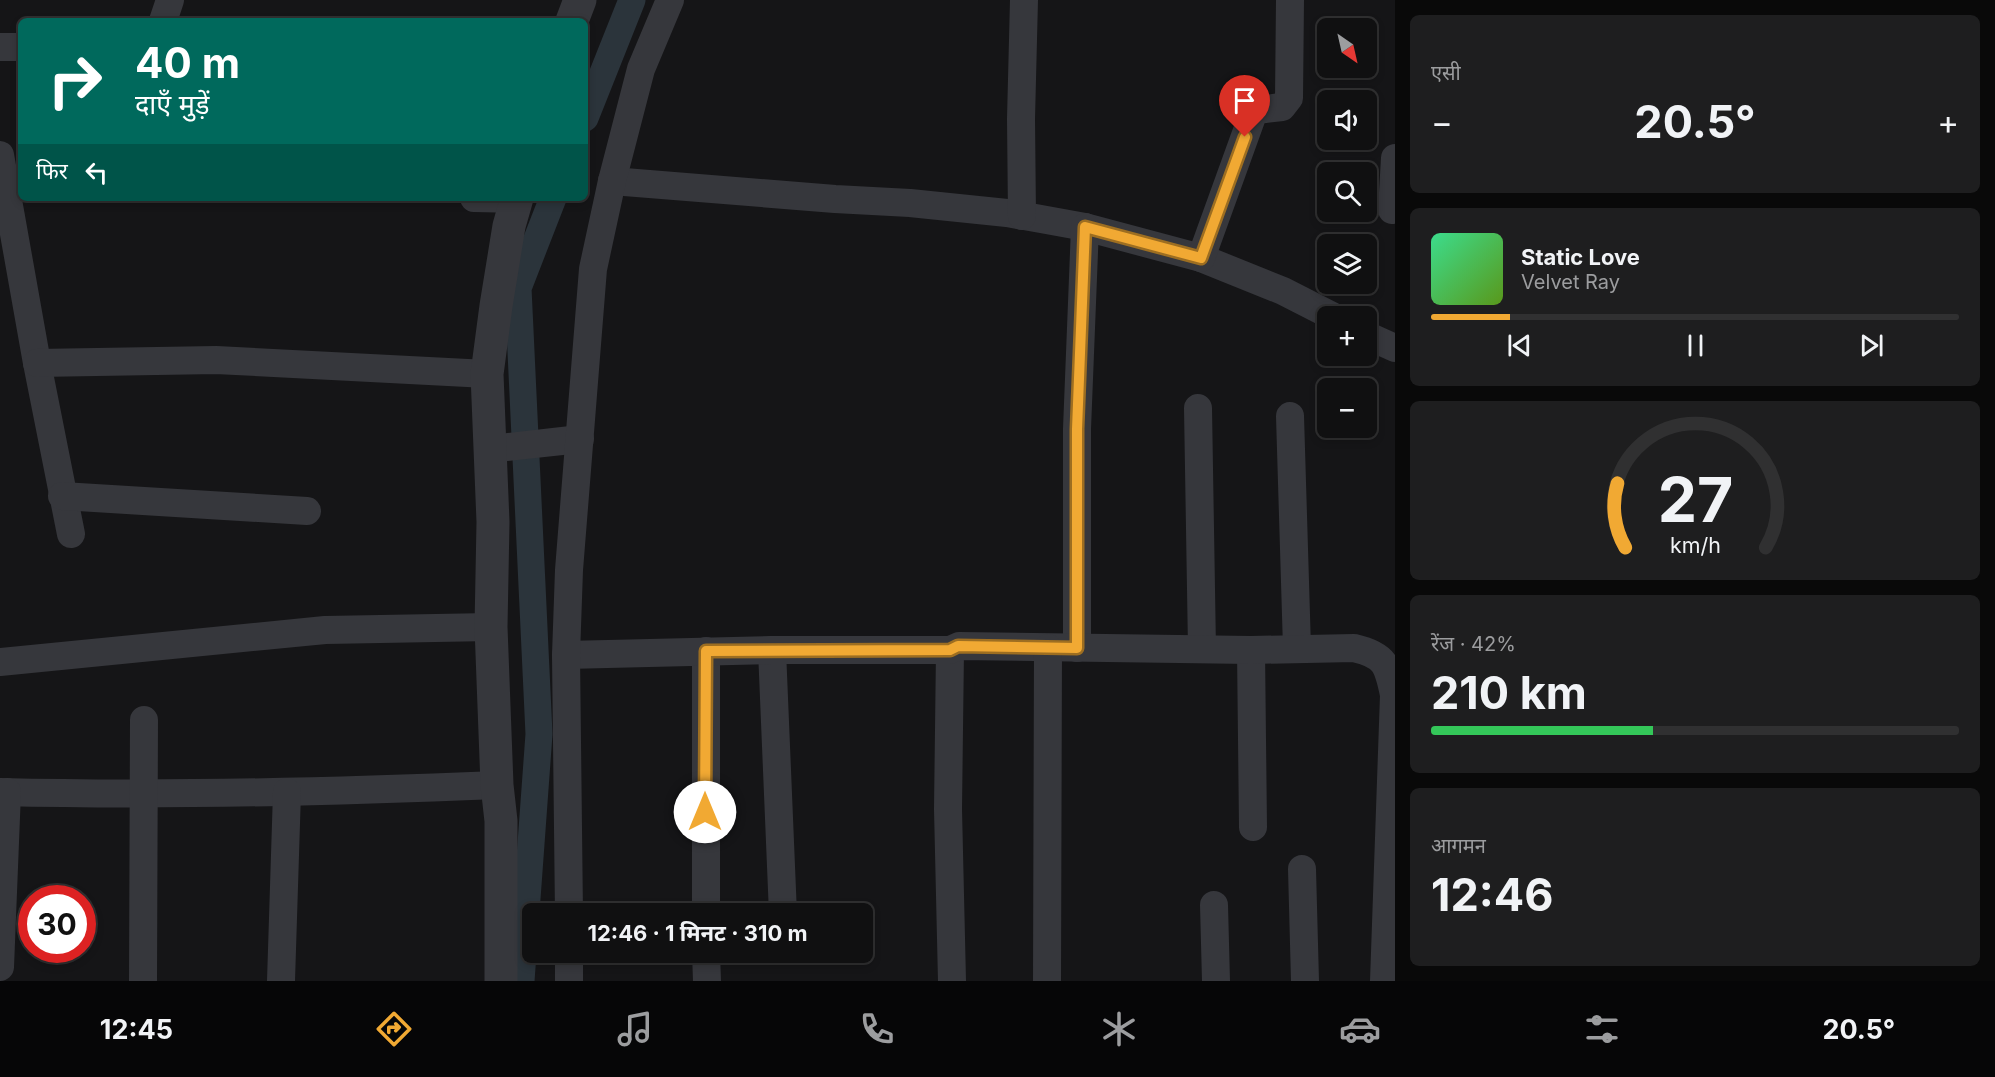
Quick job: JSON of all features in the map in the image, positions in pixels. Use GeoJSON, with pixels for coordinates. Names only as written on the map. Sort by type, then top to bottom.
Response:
{"type":"FeatureCollection","features":[{"type":"Feature","properties":{"kind":"street"},"geometry":{"type":"LineString","coordinates":[[164,18],[170,0]]}},
{"type":"Feature","properties":{"kind":"street"},"geometry":{"type":"LineString","coordinates":[[573,18],[580,0]]}},
{"type":"Feature","properties":{"kind":"street"},"geometry":{"type":"LineString","coordinates":[[569,903],[566,655],[569,570],[593,269],[640,69],[670,0]]}},
{"type":"Feature","properties":{"kind":"street"},"geometry":{"type":"LineString","coordinates":[[1023,216],[1021,119],[1024,0]]}},
{"type":"Feature","properties":{"kind":"street"},"geometry":{"type":"LineString","coordinates":[[1201,258],[1252,114],[1259,110],[1282,107],[1289,98],[1290,0]]}},
{"type":"Feature","properties":{"kind":"street"},"geometry":{"type":"LineString","coordinates":[[0,47],[18,47]]}},
{"type":"Feature","properties":{"kind":"street"},"geometry":{"type":"LineString","coordinates":[[0,155],[13,185],[37,363],[71,534]]}},
{"type":"Feature","properties":{"kind":"street"},"geometry":{"type":"LineString","coordinates":[[1392,210],[1395,158]]}},
{"type":"Feature","properties":{"kind":"street"},"geometry":{"type":"LineString","coordinates":[[612,181],[910,203],[1023,216],[1085,227],[1201,258],[1283,291],[1317,308]]}},
{"type":"Feature","properties":{"kind":"street"},"geometry":{"type":"LineString","coordinates":[[501,981],[501,821],[497,785],[491,627],[493,522],[504,447],[488,374],[509,226],[516,201]]}},
{"type":"Feature","properties":{"kind":"street"},"geometry":{"type":"LineString","coordinates":[[1077,648],[1077,429],[1085,227]]}},
{"type":"Feature","properties":{"kind":"street"},"geometry":{"type":"LineString","coordinates":[[1377,339],[1395,348]]}},
{"type":"Feature","properties":{"kind":"street"},"geometry":{"type":"LineString","coordinates":[[37,363],[216,360],[488,374]]}},
{"type":"Feature","properties":{"kind":"street"},"geometry":{"type":"LineString","coordinates":[[1198,408],[1202,650]]}},
{"type":"Feature","properties":{"kind":"street"},"geometry":{"type":"LineString","coordinates":[[1290,417],[1297,648]]}},
{"type":"Feature","properties":{"kind":"street"},"geometry":{"type":"LineString","coordinates":[[504,447],[580,439]]}},
{"type":"Feature","properties":{"kind":"street"},"geometry":{"type":"LineString","coordinates":[[62,496],[307,511]]}},
{"type":"Feature","properties":{"kind":"street"},"geometry":{"type":"LineString","coordinates":[[0,662],[325,630],[491,627]]}},
{"type":"Feature","properties":{"kind":"street"},"geometry":{"type":"LineString","coordinates":[[566,655],[772,650],[950,650],[958,646],[1202,650],[1354,648],[1371,652],[1382,660],[1389,671],[1394,695],[1384,981]]}},
{"type":"Feature","properties":{"kind":"street"},"geometry":{"type":"LineString","coordinates":[[1047,981],[1048,648]]}},
{"type":"Feature","properties":{"kind":"street"},"geometry":{"type":"LineString","coordinates":[[772,650],[783,903]]}},
{"type":"Feature","properties":{"kind":"street"},"geometry":{"type":"LineString","coordinates":[[950,650],[948,809],[952,981]]}},
{"type":"Feature","properties":{"kind":"street"},"geometry":{"type":"LineString","coordinates":[[1251,650],[1253,827]]}},
{"type":"Feature","properties":{"kind":"street"},"geometry":{"type":"LineString","coordinates":[[706,651],[706,903]]}},
{"type":"Feature","properties":{"kind":"street"},"geometry":{"type":"LineString","coordinates":[[143,981],[144,720]]}},
{"type":"Feature","properties":{"kind":"street"},"geometry":{"type":"LineString","coordinates":[[0,967],[4,792],[144,794],[287,792],[497,785]]}},
{"type":"Feature","properties":{"kind":"street"},"geometry":{"type":"LineString","coordinates":[[281,981],[287,792]]}},
{"type":"Feature","properties":{"kind":"street"},"geometry":{"type":"LineString","coordinates":[[1302,869],[1305,981]]}},
{"type":"Feature","properties":{"kind":"street"},"geometry":{"type":"LineString","coordinates":[[1214,905],[1216,981]]}},
{"type":"Feature","properties":{"kind":"street"},"geometry":{"type":"LineString","coordinates":[[569,963],[569,981]]}},
{"type":"Feature","properties":{"kind":"street"},"geometry":{"type":"LineString","coordinates":[[706,963],[707,981]]}},
{"type":"Feature","properties":{"kind":"waterway"},"geometry":{"type":"LineString","coordinates":[[588,110],[632,0]]}},
{"type":"Feature","properties":{"kind":"waterway"},"geometry":{"type":"LineString","coordinates":[[521,981],[539,734],[518,288],[552,201]]}},
{"type":"Feature","properties":{"kind":"route"},"geometry":{"type":"LineString","coordinates":[[705,812],[706,651],[950,650],[958,646],[1077,648],[1077,429],[1085,227],[1201,258],[1245,137]]}}]}
